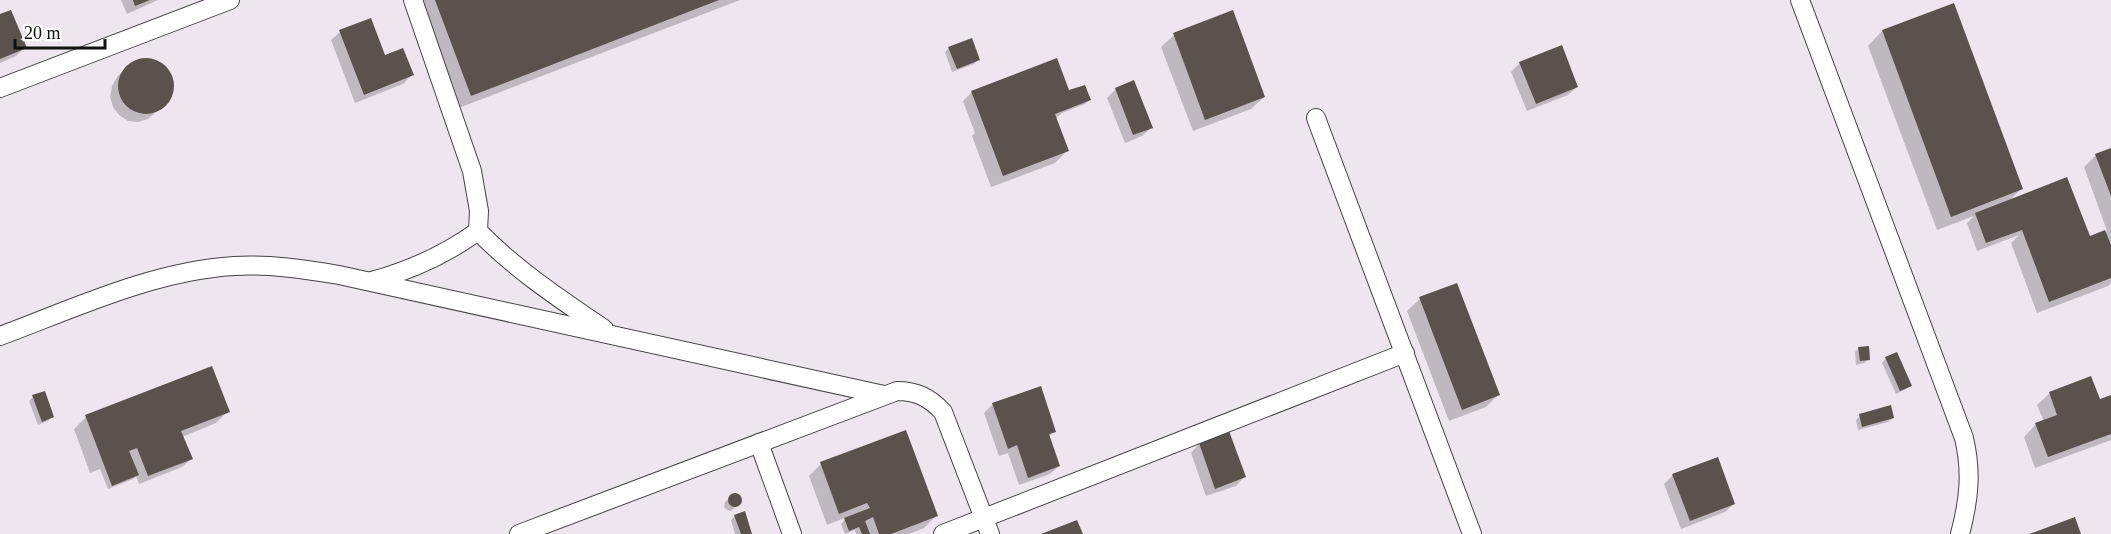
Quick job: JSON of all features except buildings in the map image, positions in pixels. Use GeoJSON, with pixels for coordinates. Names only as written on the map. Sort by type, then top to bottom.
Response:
{"type":"FeatureCollection","features":[{"type":"Feature","properties":{"kind":"lane"},"geometry":{"type":"LineString","coordinates":[[0,88],[230,0]]}},
{"type":"Feature","properties":{"kind":"lane"},"geometry":{"type":"LineString","coordinates":[[413,0],[472,171],[479,211],[478,231],[495,249],[529,277],[613,335]]}},
{"type":"Feature","properties":{"kind":"lane"},"geometry":{"type":"LineString","coordinates":[[1800,0],[1964,438],[1969,462],[1970,488],[1960,534]]}},
{"type":"Feature","properties":{"kind":"lane"},"geometry":{"type":"LineString","coordinates":[[1316,118],[1472,534]]}},
{"type":"Feature","properties":{"kind":"lane"},"geometry":{"type":"LineString","coordinates":[[370,282],[402,273],[433,260],[478,231]]}},
{"type":"Feature","properties":{"kind":"lane"},"geometry":{"type":"LineString","coordinates":[[0,336],[130,288],[181,273],[233,266],[287,266],[370,282],[884,395]]}},
{"type":"Feature","properties":{"kind":"lane"},"geometry":{"type":"LineString","coordinates":[[943,534],[987,526],[1405,353]]}},
{"type":"Feature","properties":{"kind":"lane"},"geometry":{"type":"LineString","coordinates":[[519,534],[897,391],[910,391],[922,395],[934,402],[943,412],[987,526]]}},
{"type":"Feature","properties":{"kind":"lane"},"geometry":{"type":"LineString","coordinates":[[759,443],[792,534]]}},
{"type":"Feature","properties":{"kind":"shaded area"},"geometry":{"type":"Polygon","coordinates":[[[0,0],[2111,0],[2111,534],[0,534],[0,0]]]}}]}
